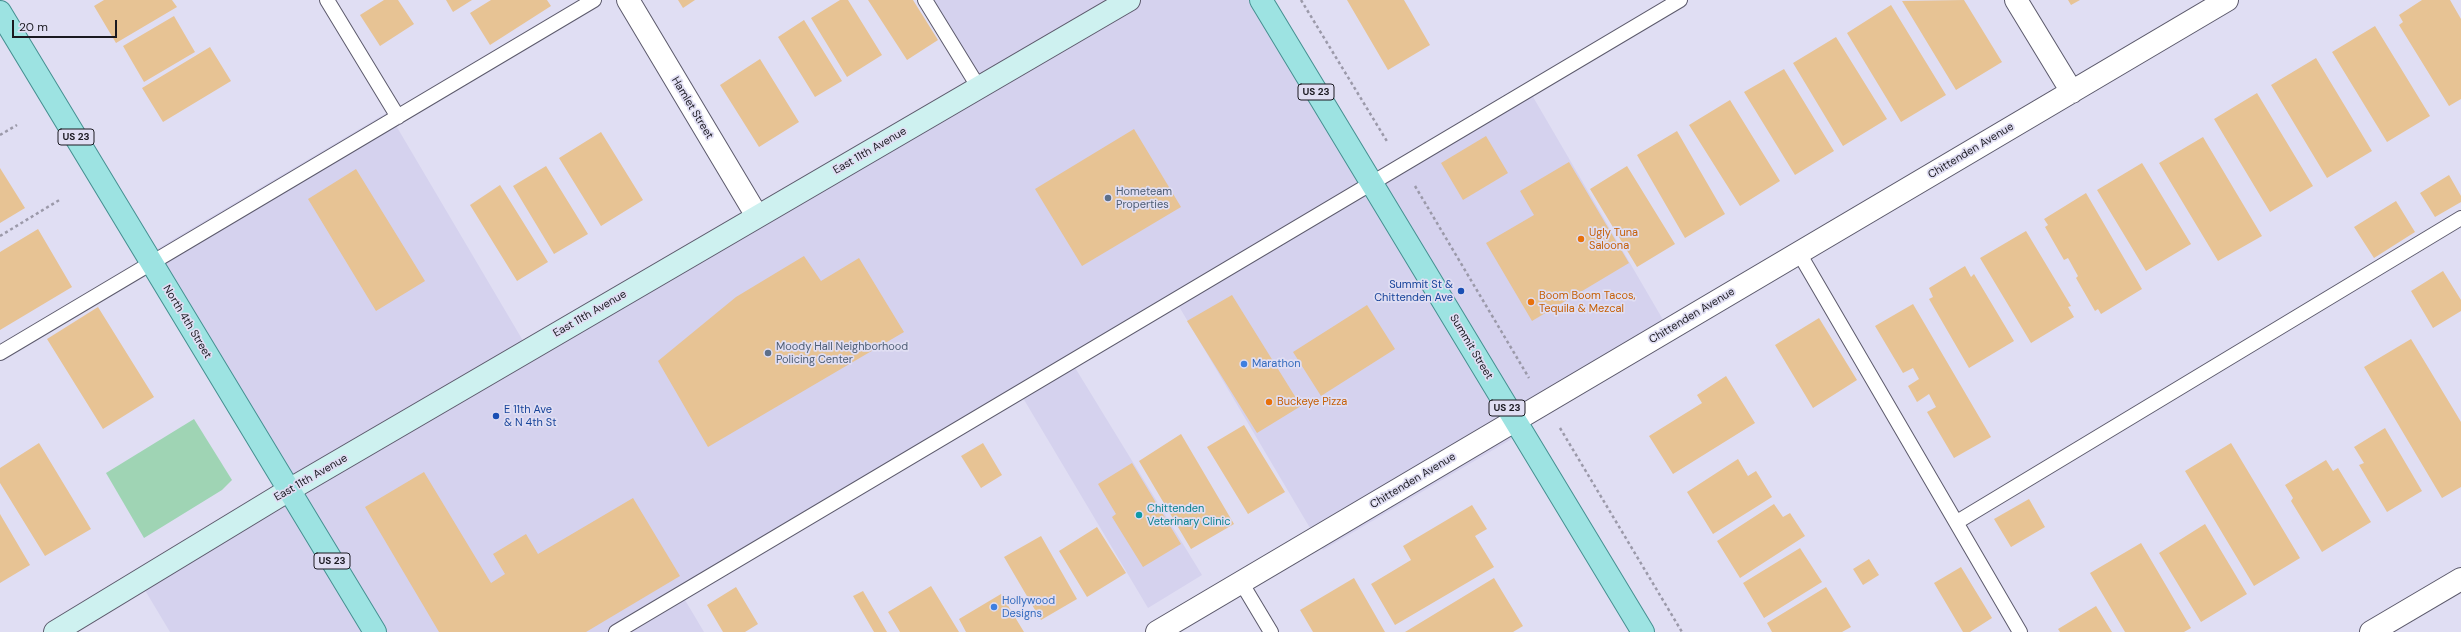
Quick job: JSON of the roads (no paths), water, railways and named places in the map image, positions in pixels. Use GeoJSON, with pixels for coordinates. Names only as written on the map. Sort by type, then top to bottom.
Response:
{"type":"FeatureCollection","features":[{"type":"Feature","properties":{"kind":"main road","name":"Summit Street"},"geometry":{"type":"LineString","coordinates":[[1261,0],[1643,632]]}},
{"type":"Feature","properties":{"kind":"main road","name":"North 4th Street"},"geometry":{"type":"LineString","coordinates":[[0,12],[375,632]]}},
{"type":"Feature","properties":{"kind":"street","name":"Hamlet Street"},"geometry":{"type":"LineString","coordinates":[[628,0],[757,216]]}},
{"type":"Feature","properties":{"kind":"street","name":"East 11th Avenue"},"geometry":{"type":"LineString","coordinates":[[55,632],[289,490],[1129,0]]}},
{"type":"Feature","properties":{"kind":"street"},"geometry":{"type":"LineString","coordinates":[[2016,0],[2072,92]]}},
{"type":"Feature","properties":{"kind":"street","name":"Chittenden Avenue"},"geometry":{"type":"LineString","coordinates":[[1157,632],[2227,0]]}},
{"type":"Feature","properties":{"kind":"street"},"geometry":{"type":"LineString","coordinates":[[2371,632],[2461,579]]}},
{"type":"Feature","properties":{"kind":"lane"},"geometry":{"type":"LineString","coordinates":[[328,0],[398,116]]}},
{"type":"Feature","properties":{"kind":"lane"},"geometry":{"type":"LineString","coordinates":[[0,353],[594,0]]}},
{"type":"Feature","properties":{"kind":"lane"},"geometry":{"type":"LineString","coordinates":[[925,0],[979,88]]}},
{"type":"Feature","properties":{"kind":"lane"},"geometry":{"type":"LineString","coordinates":[[616,632],[1680,0]]}},
{"type":"Feature","properties":{"kind":"lane"},"geometry":{"type":"LineString","coordinates":[[1957,522],[2461,218]]}},
{"type":"Feature","properties":{"kind":"lane"},"geometry":{"type":"LineString","coordinates":[[1799,253],[2020,632]]}},
{"type":"Feature","properties":{"kind":"lane"},"geometry":{"type":"LineString","coordinates":[[1241,582],[1271,632]]}},
{"type":"Feature","properties":{"kind":"place","name":"Hometeam Properties"},"geometry":{"type":"Point","coordinates":[1108,198]}},
{"type":"Feature","properties":{"kind":"place","name":"Ugly Tuna Saloona"},"geometry":{"type":"Point","coordinates":[1581,239]}},
{"type":"Feature","properties":{"kind":"place","name":"Summit St & Chittenden Ave"},"geometry":{"type":"Point","coordinates":[1461,291]}},
{"type":"Feature","properties":{"kind":"place","name":"Boom Boom Tacos, Tequila & Mezcal"},"geometry":{"type":"Point","coordinates":[1531,302]}},
{"type":"Feature","properties":{"kind":"place","name":"Moody Hall Neighborhood Policing Center"},"geometry":{"type":"Point","coordinates":[768,353]}},
{"type":"Feature","properties":{"kind":"place","name":"Marathon"},"geometry":{"type":"Point","coordinates":[1244,364]}},
{"type":"Feature","properties":{"kind":"place","name":"Buckeye Pizza"},"geometry":{"type":"Point","coordinates":[1269,402]}},
{"type":"Feature","properties":{"kind":"place","name":"E 11th Ave & N 4th St"},"geometry":{"type":"Point","coordinates":[496,416]}},
{"type":"Feature","properties":{"kind":"place","name":"Chittenden Veterinary Clinic"},"geometry":{"type":"Point","coordinates":[1139,515]}},
{"type":"Feature","properties":{"kind":"place","name":"Hollywood Designs"},"geometry":{"type":"Point","coordinates":[994,607]}}]}
